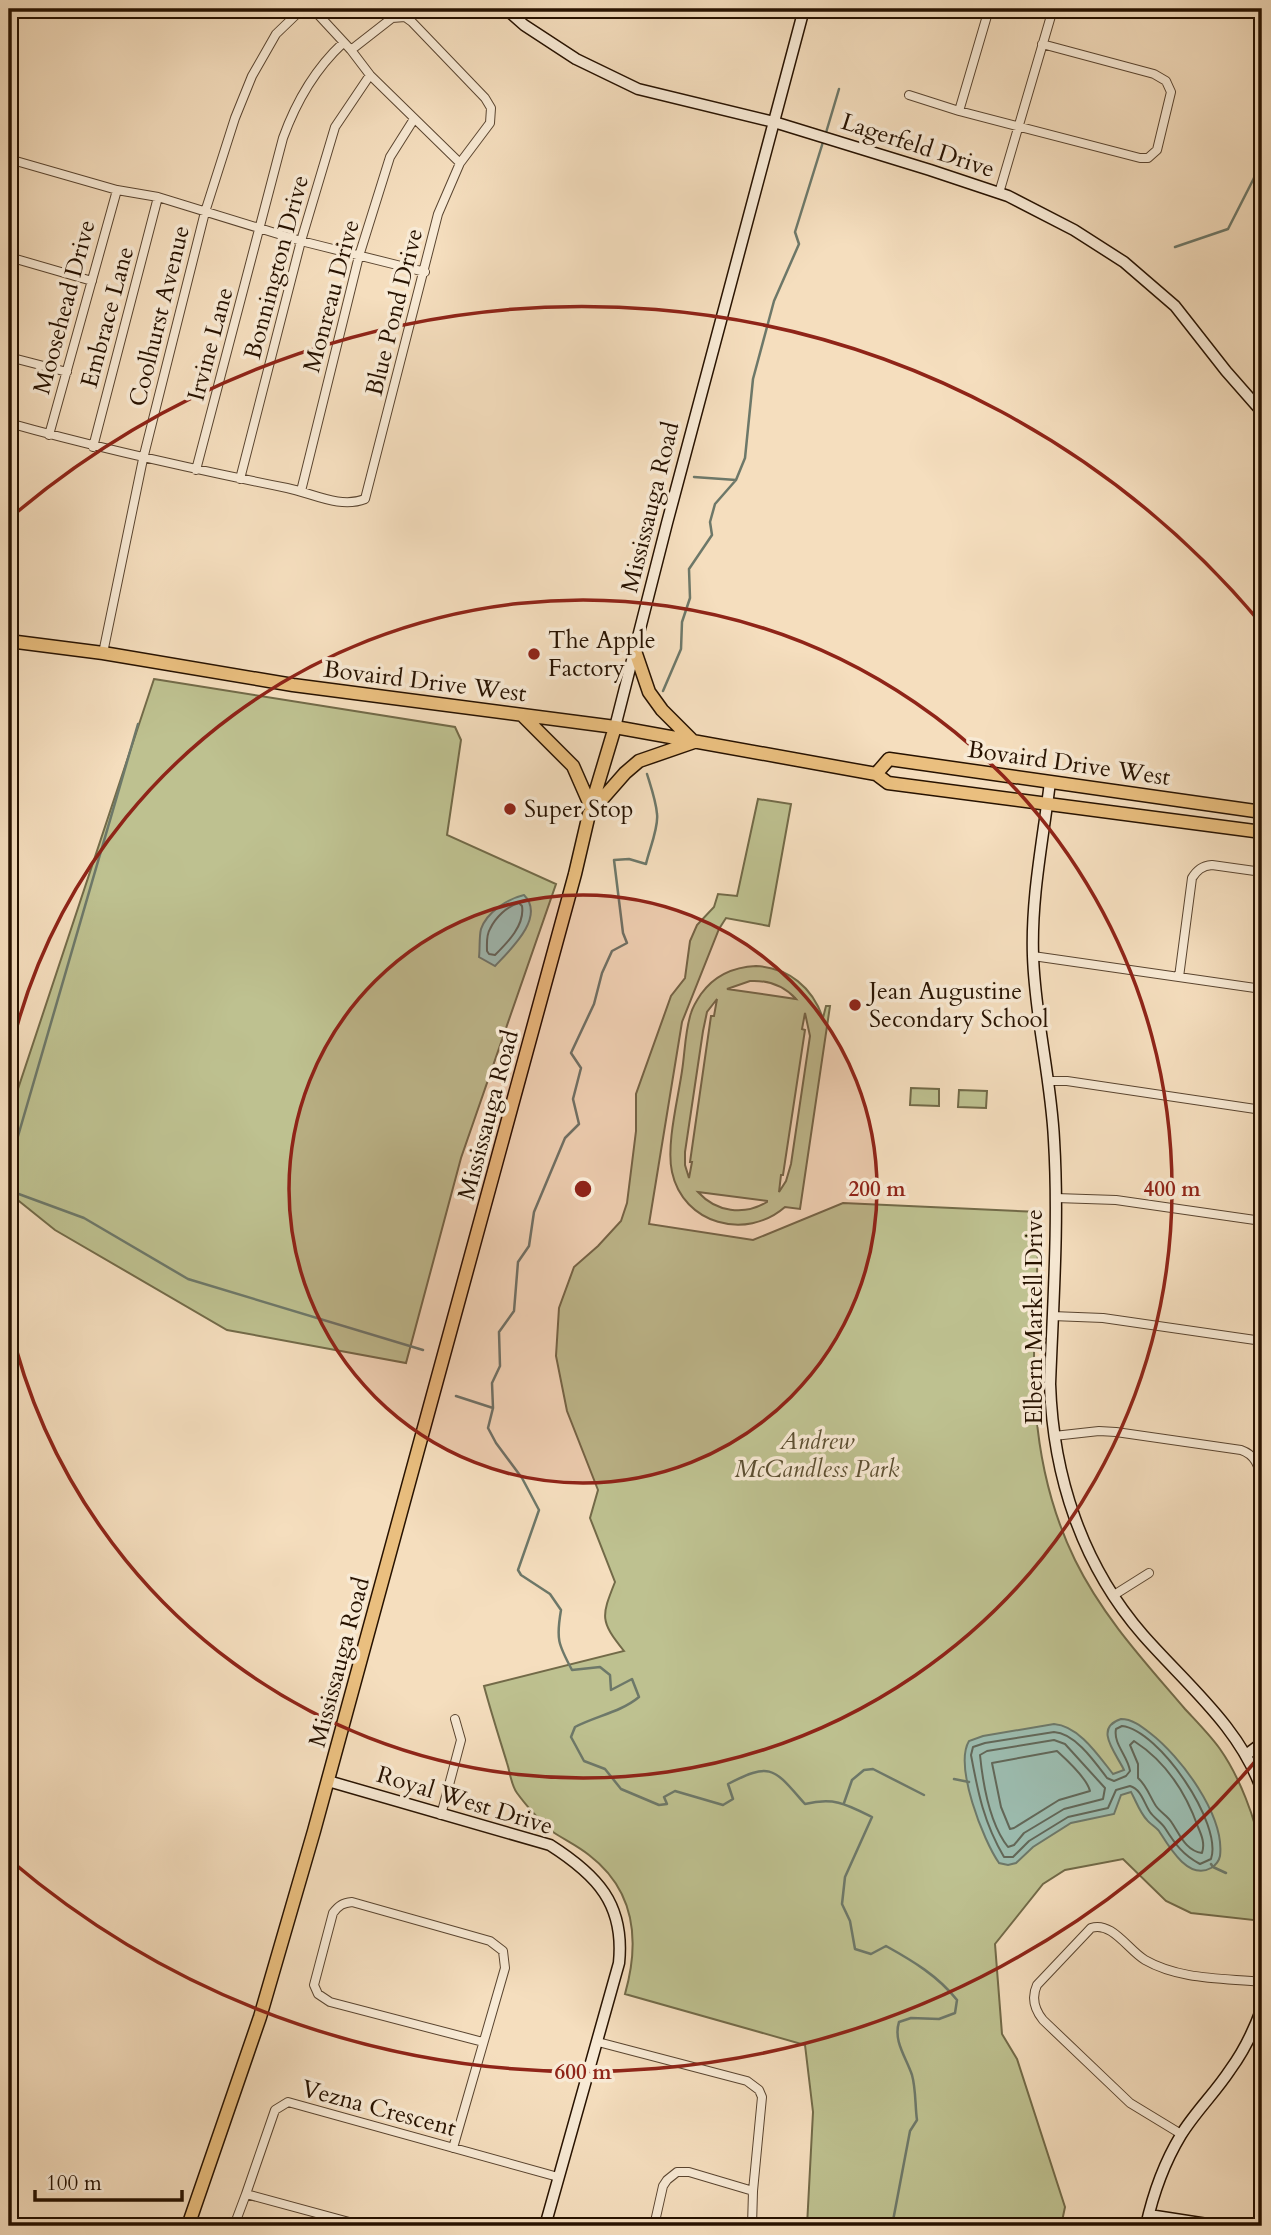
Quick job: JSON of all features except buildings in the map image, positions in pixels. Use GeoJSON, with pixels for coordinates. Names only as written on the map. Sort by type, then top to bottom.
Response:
{"type":"FeatureCollection","features":[{"type":"Feature","properties":{"kind":"main road","name":"Bovaird Drive West"},"geometry":{"type":"LineString","coordinates":[[9,640],[293,685],[615,727],[876,774],[888,783],[1262,832]]}},
{"type":"Feature","properties":{"kind":"main road"},"geometry":{"type":"LineString","coordinates":[[522,715],[573,766],[590,810],[639,761],[694,742],[649,692],[635,651]]}},
{"type":"Feature","properties":{"kind":"main road","name":"Mississauga Road"},"geometry":{"type":"LineString","coordinates":[[188,2226],[260,2017],[328,1781],[568,900],[590,810],[615,727]]}},
{"type":"Feature","properties":{"kind":"main road","name":"Bovaird Drive West"},"geometry":{"type":"LineString","coordinates":[[876,774],[889,758],[1262,812]]}},
{"type":"Feature","properties":{"kind":"street","name":"Coolhurst Avenue"},"geometry":{"type":"LineString","coordinates":[[103,653],[143,459],[205,212],[235,118],[252,76],[276,34],[302,9]]}},
{"type":"Feature","properties":{"kind":"street"},"geometry":{"type":"LineString","coordinates":[[313,9],[370,75],[460,163]]}},
{"type":"Feature","properties":{"kind":"street","name":"Lagerfeld Drive"},"geometry":{"type":"LineString","coordinates":[[506,9],[524,25],[576,59],[638,89],[775,122],[999,193],[1074,230],[1124,262],[1174,306],[1262,412]]}},
{"type":"Feature","properties":{"kind":"street","name":"Mississauga Road"},"geometry":{"type":"LineString","coordinates":[[615,727],[804,9]]}},
{"type":"Feature","properties":{"kind":"street"},"geometry":{"type":"LineString","coordinates":[[958,111],[989,9]]}},
{"type":"Feature","properties":{"kind":"street"},"geometry":{"type":"LineString","coordinates":[[999,193],[1053,9]]}},
{"type":"Feature","properties":{"kind":"street","name":"Blue Pond Drive"},"geometry":{"type":"LineString","coordinates":[[9,424],[143,459],[300,491],[342,503],[355,503],[365,499],[438,214],[460,163],[490,123],[491,108],[485,97],[405,17],[392,18],[351,50]]}},
{"type":"Feature","properties":{"kind":"street","name":"Irvine Lane"},"geometry":{"type":"LineString","coordinates":[[196,470],[283,138],[292,113],[325,60],[343,43]]}},
{"type":"Feature","properties":{"kind":"street"},"geometry":{"type":"LineString","coordinates":[[909,95],[958,111],[1140,158],[1148,158],[1157,150],[1171,92],[1161,77],[1042,44]]}},
{"type":"Feature","properties":{"kind":"street","name":"Bonnington Drive"},"geometry":{"type":"LineString","coordinates":[[240,479],[301,241],[335,127],[370,75]]}},
{"type":"Feature","properties":{"kind":"street","name":"Monreau Drive"},"geometry":{"type":"LineString","coordinates":[[300,491],[359,256],[390,158],[414,119]]}},
{"type":"Feature","properties":{"kind":"street"},"geometry":{"type":"LineString","coordinates":[[9,159],[117,190],[158,197],[301,241],[425,272]]}},
{"type":"Feature","properties":{"kind":"street","name":"Moosehead Drive"},"geometry":{"type":"LineString","coordinates":[[49,435],[117,190]]}},
{"type":"Feature","properties":{"kind":"street","name":"Embrace Lane"},"geometry":{"type":"LineString","coordinates":[[93,447],[158,197]]}},
{"type":"Feature","properties":{"kind":"street"},"geometry":{"type":"LineString","coordinates":[[9,257],[92,281]]}},
{"type":"Feature","properties":{"kind":"street"},"geometry":{"type":"LineString","coordinates":[[9,357],[67,372]]}},
{"type":"Feature","properties":{"kind":"street"},"geometry":{"type":"LineString","coordinates":[[9,594],[13,611],[9,640]]}},
{"type":"Feature","properties":{"kind":"street","name":"Elbern Markell Drive"},"geometry":{"type":"LineString","coordinates":[[1050,782],[1032,923],[1039,1015],[1049,1081],[1056,1198],[1050,1384],[1054,1436],[1062,1478],[1073,1516],[1091,1556],[1114,1595],[1142,1633],[1234,1737],[1246,1755],[1262,1791]]}},
{"type":"Feature","properties":{"kind":"street"},"geometry":{"type":"LineString","coordinates":[[1179,977],[1192,878],[1196,872],[1212,865],[1262,872]]}},
{"type":"Feature","properties":{"kind":"street"},"geometry":{"type":"LineString","coordinates":[[1033,956],[1262,989]]}},
{"type":"Feature","properties":{"kind":"street"},"geometry":{"type":"LineString","coordinates":[[1049,1081],[1068,1081],[1262,1110]]}},
{"type":"Feature","properties":{"kind":"street"},"geometry":{"type":"LineString","coordinates":[[1056,1198],[1116,1200],[1262,1221]]}},
{"type":"Feature","properties":{"kind":"street"},"geometry":{"type":"LineString","coordinates":[[1052,1316],[1103,1318],[1262,1341]]}},
{"type":"Feature","properties":{"kind":"street"},"geometry":{"type":"LineString","coordinates":[[1054,1436],[1116,1432],[1241,1450],[1252,1455],[1262,1479]]}},
{"type":"Feature","properties":{"kind":"street"},"geometry":{"type":"LineString","coordinates":[[1114,1595],[1149,1573]]}},
{"type":"Feature","properties":{"kind":"street"},"geometry":{"type":"LineString","coordinates":[[441,1815],[461,1740],[455,1719]]}},
{"type":"Feature","properties":{"kind":"street"},"geometry":{"type":"LineString","coordinates":[[1246,1755],[1262,1743]]}},
{"type":"Feature","properties":{"kind":"street","name":"Royal West Drive"},"geometry":{"type":"LineString","coordinates":[[328,1781],[550,1845],[577,1862],[601,1887],[616,1916],[621,1948],[616,1978],[545,2226]]}},
{"type":"Feature","properties":{"kind":"street"},"geometry":{"type":"LineString","coordinates":[[453,2148],[505,1968],[506,1959],[499,1945],[490,1941],[352,1902],[339,1906],[333,1913],[314,1985],[318,1994],[330,2001],[483,2042]]}},
{"type":"Feature","properties":{"kind":"street"},"geometry":{"type":"LineString","coordinates":[[1181,2134],[1130,2103],[1043,2020],[1035,2003],[1037,1985],[1091,1928],[1101,1926],[1111,1931],[1138,1956],[1156,1965],[1193,1975],[1262,1982]]}},
{"type":"Feature","properties":{"kind":"street"},"geometry":{"type":"LineString","coordinates":[[1220,2226],[1147,2220],[1160,2178],[1181,2134],[1230,2071],[1262,2008]]}},
{"type":"Feature","properties":{"kind":"street"},"geometry":{"type":"LineString","coordinates":[[598,2042],[754,2085],[762,2097],[752,2226]]}},
{"type":"Feature","properties":{"kind":"street","name":"Vezna Crescent"},"geometry":{"type":"LineString","coordinates":[[234,2226],[275,2110],[288,2102],[558,2177]]}},
{"type":"Feature","properties":{"kind":"street"},"geometry":{"type":"LineString","coordinates":[[654,2226],[663,2186],[677,2172],[689,2172],[753,2191]]}},
{"type":"Feature","properties":{"kind":"street"},"geometry":{"type":"LineString","coordinates":[[246,2194],[364,2226]]}},
{"type":"Feature","properties":{"kind":"green space"},"geometry":{"type":"Polygon","coordinates":[[[154,679],[455,727],[461,740],[447,835],[556,884],[461,1158],[406,1363],[227,1330],[55,1230],[9,1193],[9,1116],[154,679]]]}},
{"type":"Feature","properties":{"kind":"green space","name":"Andrew McCandless Park"},"geometry":{"type":"Polygon","coordinates":[[[758,799],[791,804],[769,926],[726,918],[719,929],[682,1022],[649,1224],[753,1240],[843,1203],[1040,1212],[1035,1302],[1035,1389],[1045,1474],[1057,1517],[1075,1560],[1098,1601],[1227,1760],[1246,1798],[1259,1839],[1263,1869],[1262,1921],[1191,1913],[1166,1901],[1123,1859],[1065,1870],[1043,1884],[995,1944],[1002,2034],[1017,2059],[1065,2207],[1061,2226],[807,2226],[813,2112],[805,2045],[625,1994],[630,1974],[633,1936],[625,1901],[617,1884],[605,1869],[585,1852],[549,1829],[517,1793],[484,1686],[624,1651],[610,1632],[605,1618],[615,1582],[590,1518],[598,1490],[567,1411],[556,1356],[559,1308],[574,1267],[621,1221],[627,1203],[636,1131],[636,1094],[671,996],[685,978],[690,941],[697,925],[714,907],[718,894],[737,896],[758,799]]]}},
{"type":"Feature","properties":{"kind":"green space"},"geometry":{"type":"Polygon","coordinates":[[[748,967],[779,971],[798,981],[813,997],[823,1018],[826,1006],[830,1006],[800,1209],[785,1207],[769,1217],[735,1225],[702,1215],[689,1204],[678,1190],[672,1172],[670,1149],[686,1034],[693,1008],[712,982],[732,971],[748,967]],[[750,981],[727,989],[796,999],[781,987],[763,982],[750,981]],[[717,999],[707,1012],[685,1152],[689,1178],[711,1016],[714,1016],[717,999]],[[805,1013],[802,1029],[805,1030],[779,1192],[786,1181],[791,1164],[810,1036],[805,1013]],[[698,1192],[705,1199],[731,1210],[749,1209],[767,1202],[698,1192]]]}},
{"type":"Feature","properties":{"kind":"green space"},"geometry":{"type":"Polygon","coordinates":[[[911,1088],[939,1089],[939,1106],[910,1105],[911,1088]]]}},
{"type":"Feature","properties":{"kind":"green space"},"geometry":{"type":"Polygon","coordinates":[[[959,1090],[987,1091],[986,1108],[958,1107],[959,1090]]]}},
{"type":"Feature","properties":{"kind":"water"},"geometry":{"type":"Polygon","coordinates":[[[524,895],[530,904],[528,923],[517,942],[495,966],[479,957],[481,929],[498,907],[524,895]]]}},
{"type":"Feature","properties":{"kind":"water"},"geometry":{"type":"Polygon","coordinates":[[[1121,1719],[1136,1723],[1150,1733],[1187,1771],[1208,1805],[1215,1823],[1220,1840],[1220,1856],[1216,1864],[1203,1871],[1187,1866],[1145,1817],[1131,1792],[1121,1795],[1114,1814],[1071,1823],[1033,1847],[1016,1863],[999,1863],[985,1838],[972,1803],[965,1767],[965,1752],[969,1741],[983,1736],[1054,1724],[1063,1726],[1080,1736],[1113,1774],[1124,1770],[1109,1742],[1109,1728],[1121,1719]]]}},
{"type":"Feature","properties":{"kind":"waterway"},"geometry":{"type":"LineString","coordinates":[[825,136],[839,89]]}},
{"type":"Feature","properties":{"kind":"waterway"},"geometry":{"type":"LineString","coordinates":[[1175,247],[1228,229],[1254,178],[1262,141]]}},
{"type":"Feature","properties":{"kind":"waterway"},"geometry":{"type":"LineString","coordinates":[[663,691],[681,649],[682,622],[690,598],[689,569],[712,535],[710,522],[715,504],[736,480],[745,458],[753,379],[774,301],[799,244],[795,232],[823,142]]}},
{"type":"Feature","properties":{"kind":"waterway"},"geometry":{"type":"LineString","coordinates":[[694,477],[736,480]]}},
{"type":"Feature","properties":{"kind":"waterway"},"geometry":{"type":"LineString","coordinates":[[9,1167],[138,724]]}},
{"type":"Feature","properties":{"kind":"waterway"},"geometry":{"type":"LineString","coordinates":[[647,774],[656,809],[655,832],[646,864],[629,859],[614,860],[623,933],[627,943],[612,951],[602,973],[594,1004],[571,1053],[581,1068],[573,1099],[579,1124],[565,1138],[534,1212],[529,1246],[518,1262],[514,1311],[499,1332],[500,1366],[492,1383],[493,1408],[488,1428],[522,1478],[539,1510],[518,1570],[521,1575],[550,1594],[561,1610],[559,1641],[572,1670],[600,1667],[610,1675],[611,1690],[632,1679],[639,1697],[575,1727],[571,1737],[584,1761],[605,1769],[621,1789],[659,1805],[667,1804],[664,1797],[675,1791],[723,1805],[733,1799],[728,1784],[754,1772],[764,1771],[779,1776],[805,1804],[824,1801],[840,1803],[872,1817],[845,1877],[842,1904],[850,1921],[855,1949],[871,1954],[886,1946],[924,1970],[957,2000],[955,2013],[939,2019],[911,2018],[899,2022],[898,2036],[913,2080],[917,2120],[910,2131],[892,2226]]}},
{"type":"Feature","properties":{"kind":"waterway"},"geometry":{"type":"LineString","coordinates":[[9,1188],[84,1218],[188,1279],[423,1350]]}},
{"type":"Feature","properties":{"kind":"waterway"},"geometry":{"type":"LineString","coordinates":[[456,1396],[493,1408]]}},
{"type":"Feature","properties":{"kind":"waterway"},"geometry":{"type":"LineString","coordinates":[[844,1803],[852,1780],[864,1770],[873,1769],[924,1795]]}},
{"type":"Feature","properties":{"kind":"waterway"},"geometry":{"type":"LineString","coordinates":[[954,1779],[969,1782]]}},
{"type":"Feature","properties":{"kind":"waterway"},"geometry":{"type":"LineString","coordinates":[[1211,1864],[1226,1873]]}},
{"type":"Feature","properties":{"kind":"place","name":"The Apple Factory"},"geometry":{"type":"Point","coordinates":[534,654]}},
{"type":"Feature","properties":{"kind":"place","name":"Super Stop"},"geometry":{"type":"Point","coordinates":[510,809]}},
{"type":"Feature","properties":{"kind":"place","name":"Jean Augustine Secondary School"},"geometry":{"type":"Point","coordinates":[855,1005]}}]}
